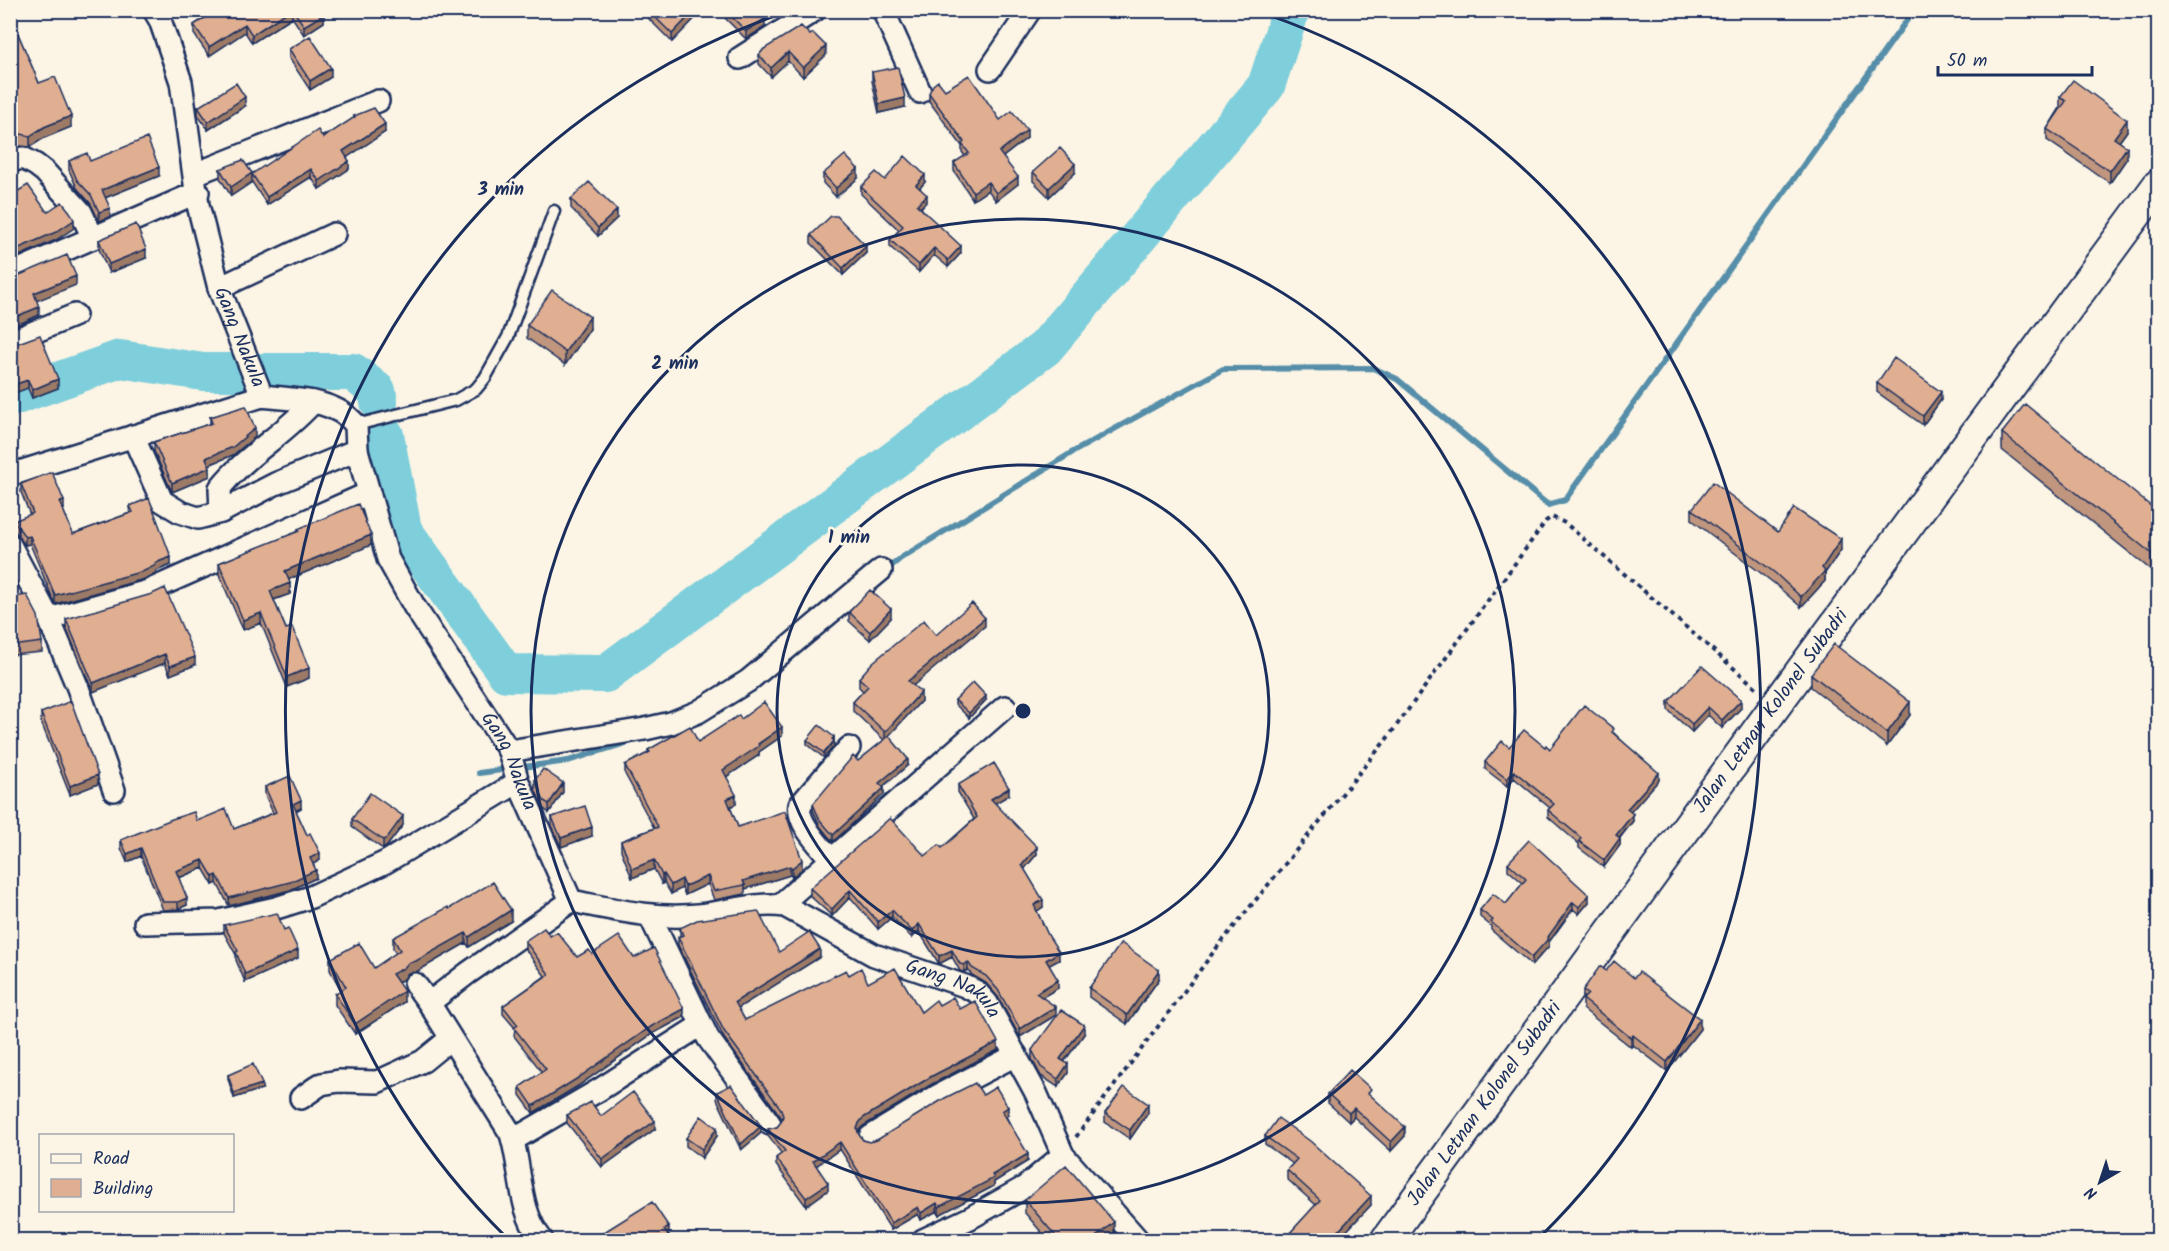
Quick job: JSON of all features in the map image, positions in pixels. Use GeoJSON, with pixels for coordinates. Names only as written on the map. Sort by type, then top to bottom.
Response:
{"type":"FeatureCollection","features":[{"type":"Feature","properties":{"kind":"main road","name":"Jalan Letnan Kolonel Subadri"},"geometry":{"type":"LineString","coordinates":[[1386,1240],[2158,185]]}},
{"type":"Feature","properties":{"kind":"street","name":"Gang Nakula"},"geometry":{"type":"LineString","coordinates":[[154,10],[160,20],[181,82],[198,205],[219,288],[257,382],[339,410],[356,425],[357,450],[388,558],[414,606],[513,766],[571,901],[650,916],[698,915],[750,905],[780,905],[874,955],[977,992],[987,1003],[1016,1055],[1049,1120],[1063,1155],[1138,1240]]}},
{"type":"Feature","properties":{"kind":"street"},"geometry":{"type":"LineString","coordinates":[[740,58],[815,10]]}},
{"type":"Feature","properties":{"kind":"street"},"geometry":{"type":"LineString","coordinates":[[883,10],[920,92]]}},
{"type":"Feature","properties":{"kind":"street"},"geometry":{"type":"LineString","coordinates":[[990,69],[1030,10]]}},
{"type":"Feature","properties":{"kind":"street"},"geometry":{"type":"LineString","coordinates":[[10,274],[93,238],[196,183],[378,101]]}},
{"type":"Feature","properties":{"kind":"street"},"geometry":{"type":"LineString","coordinates":[[10,161],[23,158],[45,172],[81,212],[93,238]]}},
{"type":"Feature","properties":{"kind":"street"},"geometry":{"type":"LineString","coordinates":[[219,288],[334,234]]}},
{"type":"Feature","properties":{"kind":"street"},"geometry":{"type":"LineString","coordinates":[[10,342],[75,315]]}},
{"type":"Feature","properties":{"kind":"street"},"geometry":{"type":"LineString","coordinates":[[10,475],[133,436],[257,382]]}},
{"type":"Feature","properties":{"kind":"street"},"geometry":{"type":"LineString","coordinates":[[221,512],[220,488],[235,470],[297,420],[313,402]]}},
{"type":"Feature","properties":{"kind":"street"},"geometry":{"type":"LineString","coordinates":[[133,436],[162,501],[180,512],[198,518],[221,512],[275,484],[357,450]]}},
{"type":"Feature","properties":{"kind":"street"},"geometry":{"type":"LineString","coordinates":[[49,619],[148,591],[369,493]]}},
{"type":"Feature","properties":{"kind":"street"},"geometry":{"type":"LineString","coordinates":[[10,545],[49,619],[78,688],[114,790]]}},
{"type":"Feature","properties":{"kind":"street"},"geometry":{"type":"LineString","coordinates":[[146,923],[219,921],[276,908],[311,897],[386,862],[513,766],[671,723],[698,712],[748,681],[881,570]]}},
{"type":"Feature","properties":{"kind":"street"},"geometry":{"type":"LineString","coordinates":[[780,905],[1005,707]]}},
{"type":"Feature","properties":{"kind":"street"},"geometry":{"type":"LineString","coordinates":[[831,859],[810,834],[799,810],[800,805],[849,748]]}},
{"type":"Feature","properties":{"kind":"street"},"geometry":{"type":"LineString","coordinates":[[429,1003],[571,901]]}},
{"type":"Feature","properties":{"kind":"street"},"geometry":{"type":"LineString","coordinates":[[650,916],[708,1038],[770,1124]]}},
{"type":"Feature","properties":{"kind":"street"},"geometry":{"type":"LineString","coordinates":[[415,984],[504,1121],[513,1140],[527,1214],[534,1230],[542,1240]]}},
{"type":"Feature","properties":{"kind":"street"},"geometry":{"type":"LineString","coordinates":[[513,1140],[599,1090],[701,1025]]}},
{"type":"Feature","properties":{"kind":"street"},"geometry":{"type":"LineString","coordinates":[[300,1098],[321,1084],[339,1081],[377,1082],[423,1061],[450,1039]]}},
{"type":"Feature","properties":{"kind":"street"},"geometry":{"type":"LineString","coordinates":[[870,1137],[939,1095],[1016,1055]]}},
{"type":"Feature","properties":{"kind":"street"},"geometry":{"type":"LineString","coordinates":[[923,1240],[970,1218],[1024,1187],[1063,1155]]}},
{"type":"Feature","properties":{"kind":"lane"},"geometry":{"type":"LineString","coordinates":[[356,425],[456,400],[476,389],[485,378],[508,337],[554,211]]}},
{"type":"Feature","properties":{"kind":"path"},"geometry":{"type":"LineString","coordinates":[[1063,1155],[1215,950],[1386,740],[1546,520],[1552,517],[1565,523],[1776,705]]}},
{"type":"Feature","properties":{"kind":"building"},"geometry":{"type":"Polygon","coordinates":[[[217,10],[290,10],[252,35],[245,24],[209,47],[194,25],[217,10]]]}},
{"type":"Feature","properties":{"kind":"building"},"geometry":{"type":"Polygon","coordinates":[[[293,10],[321,10],[324,14],[304,26],[293,10]]]}},
{"type":"Feature","properties":{"kind":"building"},"geometry":{"type":"Polygon","coordinates":[[[650,10],[695,10],[672,34],[650,10]]]}},
{"type":"Feature","properties":{"kind":"building"},"geometry":{"type":"Polygon","coordinates":[[[725,10],[757,10],[765,19],[746,31],[725,10]]]}},
{"type":"Feature","properties":{"kind":"building"},"geometry":{"type":"Polygon","coordinates":[[[10,15],[39,83],[55,77],[71,116],[44,127],[30,136],[21,134],[10,136],[10,15]]]}},
{"type":"Feature","properties":{"kind":"building"},"geometry":{"type":"Polygon","coordinates":[[[801,26],[810,35],[813,33],[826,46],[803,68],[788,52],[771,68],[759,55],[764,49],[801,26]]]}},
{"type":"Feature","properties":{"kind":"building"},"geometry":{"type":"Polygon","coordinates":[[[310,36],[331,68],[310,81],[289,49],[310,36]]]}},
{"type":"Feature","properties":{"kind":"building"},"geometry":{"type":"Polygon","coordinates":[[[898,67],[905,98],[879,104],[872,72],[898,67]]]}},
{"type":"Feature","properties":{"kind":"building"},"geometry":{"type":"Polygon","coordinates":[[[969,75],[1000,120],[1012,111],[1027,130],[999,152],[1018,177],[996,193],[988,182],[973,192],[954,163],[969,153],[962,144],[964,142],[929,93],[938,81],[945,90],[969,75]]]}},
{"type":"Feature","properties":{"kind":"building"},"geometry":{"type":"Polygon","coordinates":[[[2073,80],[2127,120],[2114,138],[2127,147],[2110,171],[2047,129],[2066,101],[2060,97],[2073,80]]]}},
{"type":"Feature","properties":{"kind":"building"},"geometry":{"type":"Polygon","coordinates":[[[236,83],[245,97],[208,122],[198,107],[236,83]]]}},
{"type":"Feature","properties":{"kind":"building"},"geometry":{"type":"Polygon","coordinates":[[[374,108],[385,124],[343,151],[349,161],[319,181],[311,169],[267,197],[252,174],[318,130],[323,138],[354,116],[374,108]]]}},
{"type":"Feature","properties":{"kind":"building"},"geometry":{"type":"Polygon","coordinates":[[[147,138],[159,167],[102,190],[110,208],[99,212],[91,195],[77,180],[69,161],[87,153],[90,161],[147,138]]]}},
{"type":"Feature","properties":{"kind":"building"},"geometry":{"type":"Polygon","coordinates":[[[1060,148],[1075,164],[1049,188],[1033,172],[1060,148]]]}},
{"type":"Feature","properties":{"kind":"building"},"geometry":{"type":"Polygon","coordinates":[[[845,155],[858,169],[836,188],[823,174],[845,155]]]}},
{"type":"Feature","properties":{"kind":"building"},"geometry":{"type":"Polygon","coordinates":[[[905,156],[925,175],[916,185],[927,195],[917,205],[961,246],[948,260],[934,248],[919,265],[890,240],[903,226],[861,187],[876,172],[885,180],[905,156]]]}},
{"type":"Feature","properties":{"kind":"building"},"geometry":{"type":"Polygon","coordinates":[[[243,160],[252,173],[231,187],[220,169],[243,160]]]}},
{"type":"Feature","properties":{"kind":"building"},"geometry":{"type":"Polygon","coordinates":[[[589,182],[617,210],[598,228],[571,199],[589,182]]]}},
{"type":"Feature","properties":{"kind":"building"},"geometry":{"type":"Polygon","coordinates":[[[28,185],[47,212],[62,202],[74,220],[56,232],[10,252],[10,196],[28,185]]]}},
{"type":"Feature","properties":{"kind":"building"},"geometry":{"type":"Polygon","coordinates":[[[831,216],[837,216],[866,246],[843,268],[811,235],[831,216]]]}},
{"type":"Feature","properties":{"kind":"building"},"geometry":{"type":"Polygon","coordinates":[[[136,224],[146,249],[109,264],[99,240],[136,224]]]}},
{"type":"Feature","properties":{"kind":"building"},"geometry":{"type":"Polygon","coordinates":[[[67,255],[76,276],[34,293],[39,307],[10,319],[10,277],[15,277],[67,255]]]}},
{"type":"Feature","properties":{"kind":"building"},"geometry":{"type":"Polygon","coordinates":[[[552,290],[590,317],[565,352],[527,325],[552,290]]]}},
{"type":"Feature","properties":{"kind":"building"},"geometry":{"type":"Polygon","coordinates":[[[40,335],[58,379],[32,390],[28,380],[10,386],[10,346],[40,335]]]}},
{"type":"Feature","properties":{"kind":"building"},"geometry":{"type":"Polygon","coordinates":[[[1894,358],[1941,392],[1923,416],[1877,383],[1894,358]]]}},
{"type":"Feature","properties":{"kind":"building"},"geometry":{"type":"Polygon","coordinates":[[[2025,404],[2158,512],[2158,544],[2151,553],[2002,433],[2025,404]]]}},
{"type":"Feature","properties":{"kind":"building"},"geometry":{"type":"Polygon","coordinates":[[[246,406],[255,428],[233,447],[206,458],[210,467],[172,483],[154,442],[212,423],[210,417],[246,406]]]}},
{"type":"Feature","properties":{"kind":"building"},"geometry":{"type":"Polygon","coordinates":[[[52,472],[64,501],[60,502],[73,534],[133,512],[130,506],[149,498],[171,557],[155,563],[156,565],[144,571],[55,595],[30,536],[25,537],[14,521],[33,513],[21,484],[52,472]]]}},
{"type":"Feature","properties":{"kind":"building"},"geometry":{"type":"Polygon","coordinates":[[[1713,482],[1778,532],[1794,508],[1841,539],[1822,568],[1825,571],[1801,597],[1775,573],[1692,509],[1713,482]]]}},
{"type":"Feature","properties":{"kind":"building"},"geometry":{"type":"Polygon","coordinates":[[[358,504],[371,535],[285,571],[290,583],[270,591],[286,629],[292,627],[309,668],[287,677],[261,613],[243,620],[219,563],[299,531],[298,529],[358,504]]]}},
{"type":"Feature","properties":{"kind":"building"},"geometry":{"type":"Polygon","coordinates":[[[165,588],[195,657],[170,666],[165,654],[93,683],[66,619],[152,594],[165,588]]]}},
{"type":"Feature","properties":{"kind":"building"},"geometry":{"type":"Polygon","coordinates":[[[870,590],[891,609],[870,632],[849,612],[870,590]]]}},
{"type":"Feature","properties":{"kind":"building"},"geometry":{"type":"Polygon","coordinates":[[[10,593],[13,597],[27,595],[38,616],[42,642],[12,646],[10,593]]]}},
{"type":"Feature","properties":{"kind":"building"},"geometry":{"type":"Polygon","coordinates":[[[972,603],[985,618],[908,681],[921,692],[885,732],[853,702],[868,686],[859,678],[872,663],[924,620],[936,635],[972,603]]]}},
{"type":"Feature","properties":{"kind":"building"},"geometry":{"type":"Polygon","coordinates":[[[1834,644],[1910,702],[1887,733],[1811,674],[1834,644]]]}},
{"type":"Feature","properties":{"kind":"building"},"geometry":{"type":"Polygon","coordinates":[[[1702,666],[1741,700],[1722,720],[1708,707],[1692,724],[1668,702],[1702,666]]]}},
{"type":"Feature","properties":{"kind":"building"},"geometry":{"type":"Polygon","coordinates":[[[973,682],[986,696],[969,713],[955,700],[973,682]]]}},
{"type":"Feature","properties":{"kind":"building"},"geometry":{"type":"Polygon","coordinates":[[[71,701],[98,775],[70,786],[41,713],[71,701]]]}},
{"type":"Feature","properties":{"kind":"building"},"geometry":{"type":"Polygon","coordinates":[[[764,702],[782,727],[758,744],[759,746],[723,770],[736,795],[727,799],[738,827],[785,811],[802,860],[792,868],[790,866],[743,881],[745,885],[714,891],[708,876],[685,886],[682,879],[671,885],[664,874],[662,875],[654,860],[632,869],[621,841],[658,827],[625,765],[690,726],[698,742],[739,715],[741,719],[764,702]]]}},
{"type":"Feature","properties":{"kind":"building"},"geometry":{"type":"Polygon","coordinates":[[[1584,705],[1614,729],[1612,732],[1659,773],[1627,809],[1633,814],[1616,835],[1620,838],[1604,860],[1579,841],[1581,838],[1548,810],[1554,804],[1514,771],[1507,779],[1485,762],[1502,741],[1509,747],[1524,730],[1550,749],[1584,705]]]}},
{"type":"Feature","properties":{"kind":"building"},"geometry":{"type":"Polygon","coordinates":[[[819,725],[834,737],[832,739],[834,741],[824,753],[807,740],[819,725]]]}},
{"type":"Feature","properties":{"kind":"building"},"geometry":{"type":"Polygon","coordinates":[[[889,736],[908,759],[879,783],[884,788],[833,835],[820,820],[813,804],[853,756],[858,761],[889,736]]]}},
{"type":"Feature","properties":{"kind":"building"},"geometry":{"type":"Polygon","coordinates":[[[994,763],[1009,788],[991,799],[1037,847],[1022,865],[1043,900],[1034,905],[1059,952],[1046,960],[1058,980],[1036,993],[1056,1007],[1020,1029],[998,990],[986,976],[972,968],[968,962],[964,965],[960,964],[952,950],[939,956],[919,924],[912,931],[892,910],[878,922],[850,890],[832,909],[810,888],[890,818],[925,856],[939,845],[942,848],[977,817],[958,785],[994,763]]]}},
{"type":"Feature","properties":{"kind":"building"},"geometry":{"type":"Polygon","coordinates":[[[543,769],[563,783],[549,804],[544,801],[535,780],[543,769]]]}},
{"type":"Feature","properties":{"kind":"building"},"geometry":{"type":"Polygon","coordinates":[[[290,776],[301,800],[293,804],[307,835],[310,833],[320,853],[310,858],[316,870],[290,882],[229,898],[217,875],[213,877],[203,860],[176,871],[187,898],[178,902],[163,902],[141,848],[127,854],[121,840],[194,812],[197,821],[226,809],[234,829],[276,812],[265,787],[290,776]]]}},
{"type":"Feature","properties":{"kind":"building"},"geometry":{"type":"Polygon","coordinates":[[[370,793],[403,816],[383,840],[352,819],[370,793]]]}},
{"type":"Feature","properties":{"kind":"building"},"geometry":{"type":"Polygon","coordinates":[[[585,806],[592,827],[561,838],[552,817],[585,806]]]}},
{"type":"Feature","properties":{"kind":"building"},"geometry":{"type":"Polygon","coordinates":[[[1529,840],[1589,895],[1579,907],[1573,902],[1549,938],[1532,957],[1480,910],[1493,894],[1506,904],[1526,879],[1508,863],[1529,840]]]}},
{"type":"Feature","properties":{"kind":"building"},"geometry":{"type":"Polygon","coordinates":[[[493,882],[511,910],[469,937],[466,933],[416,961],[408,963],[404,968],[392,974],[404,991],[355,1024],[335,994],[346,987],[330,959],[359,943],[374,968],[400,950],[393,938],[448,907],[449,909],[493,882]]]}},
{"type":"Feature","properties":{"kind":"building"},"geometry":{"type":"Polygon","coordinates":[[[758,911],[779,952],[809,932],[820,949],[735,1002],[745,1020],[846,970],[849,975],[861,968],[868,983],[895,968],[921,1012],[936,1000],[939,1005],[953,997],[960,1009],[975,1001],[998,1042],[932,1076],[863,1118],[857,1129],[863,1140],[870,1142],[877,1140],[945,1098],[975,1083],[983,1095],[996,1087],[1008,1107],[1002,1111],[1028,1154],[992,1175],[994,1178],[939,1207],[937,1203],[921,1213],[918,1207],[891,1223],[840,1142],[813,1161],[828,1183],[806,1198],[776,1158],[785,1151],[768,1129],[777,1127],[781,1122],[783,1116],[781,1109],[724,1031],[678,937],[683,935],[680,928],[697,920],[758,911]]]}},
{"type":"Feature","properties":{"kind":"building"},"geometry":{"type":"Polygon","coordinates":[[[277,913],[284,930],[288,928],[298,950],[245,974],[236,952],[238,951],[224,925],[277,913]]]}},
{"type":"Feature","properties":{"kind":"building"},"geometry":{"type":"Polygon","coordinates":[[[544,928],[550,936],[557,932],[577,957],[589,950],[592,954],[619,936],[634,958],[654,948],[684,1009],[652,1026],[578,1078],[533,1106],[520,1087],[546,1069],[514,1028],[518,1025],[503,1006],[549,974],[525,941],[544,928]]]}},
{"type":"Feature","properties":{"kind":"building"},"geometry":{"type":"Polygon","coordinates":[[[1121,943],[1159,970],[1127,1015],[1089,988],[1121,943]]]}},
{"type":"Feature","properties":{"kind":"building"},"geometry":{"type":"Polygon","coordinates":[[[1614,961],[1634,978],[1639,972],[1700,1019],[1667,1062],[1633,1035],[1631,1038],[1583,999],[1588,994],[1583,990],[1600,966],[1606,971],[1614,961]]]}},
{"type":"Feature","properties":{"kind":"building"},"geometry":{"type":"Polygon","coordinates":[[[1061,1010],[1084,1025],[1060,1059],[1068,1064],[1058,1079],[1041,1067],[1032,1050],[1061,1010]]]}},
{"type":"Feature","properties":{"kind":"building"},"geometry":{"type":"Polygon","coordinates":[[[253,1064],[262,1084],[234,1093],[228,1075],[253,1064]]]}},
{"type":"Feature","properties":{"kind":"building"},"geometry":{"type":"Polygon","coordinates":[[[1350,1070],[1371,1089],[1368,1093],[1405,1127],[1391,1142],[1354,1108],[1349,1113],[1328,1094],[1350,1070]]]}},
{"type":"Feature","properties":{"kind":"building"},"geometry":{"type":"Polygon","coordinates":[[[731,1085],[761,1126],[741,1144],[717,1092],[731,1085]]]}},
{"type":"Feature","properties":{"kind":"building"},"geometry":{"type":"Polygon","coordinates":[[[1124,1087],[1148,1104],[1130,1130],[1105,1113],[1124,1087]]]}},
{"type":"Feature","properties":{"kind":"building"},"geometry":{"type":"Polygon","coordinates":[[[633,1092],[655,1121],[602,1159],[567,1115],[591,1102],[601,1116],[633,1092]]]}},
{"type":"Feature","properties":{"kind":"building"},"geometry":{"type":"Polygon","coordinates":[[[701,1116],[717,1128],[702,1149],[686,1138],[701,1116]]]}},
{"type":"Feature","properties":{"kind":"building"},"geometry":{"type":"Polygon","coordinates":[[[1278,1118],[1310,1141],[1371,1196],[1330,1240],[1295,1240],[1289,1234],[1320,1200],[1287,1170],[1297,1159],[1265,1136],[1278,1118]]]}},
{"type":"Feature","properties":{"kind":"building"},"geometry":{"type":"Polygon","coordinates":[[[1066,1165],[1114,1222],[1092,1240],[1059,1240],[1025,1200],[1066,1165]]]}},
{"type":"Feature","properties":{"kind":"building"},"geometry":{"type":"Polygon","coordinates":[[[652,1202],[669,1227],[664,1230],[671,1240],[593,1239],[652,1202]]]}},
{"type":"Feature","properties":{"kind":"waterway"},"geometry":{"type":"LineString","coordinates":[[385,435],[403,530],[506,673],[605,674],[1045,348],[1266,86],[1291,10]]}},
{"type":"Feature","properties":{"kind":"waterway"},"geometry":{"type":"LineString","coordinates":[[885,571],[901,558],[1073,452],[1223,369],[1373,368],[1397,379],[1548,505],[1565,500],[1914,10]]}},
{"type":"Feature","properties":{"kind":"waterway"},"geometry":{"type":"LineString","coordinates":[[10,398],[120,359],[203,372],[353,372],[377,391],[379,402]]}},
{"type":"Feature","properties":{"kind":"waterway"},"geometry":{"type":"LineString","coordinates":[[479,773],[568,761],[639,739]]}}]}
